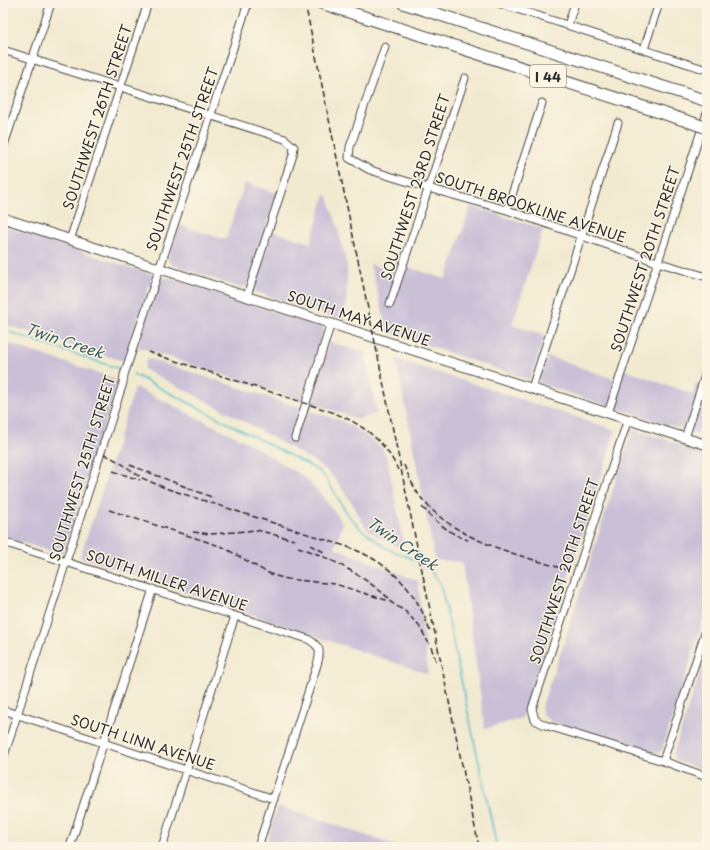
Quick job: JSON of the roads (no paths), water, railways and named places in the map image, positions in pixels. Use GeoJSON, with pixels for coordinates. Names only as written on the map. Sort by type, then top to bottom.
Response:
{"type":"FeatureCollection","features":[{"type":"Feature","properties":{"kind":"highway","name":"I 44"},"geometry":{"type":"LineString","coordinates":[[321,3],[707,128]]}},
{"type":"Feature","properties":{"kind":"highway","name":"I 44"},"geometry":{"type":"LineString","coordinates":[[403,3],[702,99]]}},
{"type":"Feature","properties":{"kind":"main road","name":"SOUTH MAY AVENUE"},"geometry":{"type":"LineString","coordinates":[[3,218],[707,445]]}},
{"type":"Feature","properties":{"kind":"street"},"geometry":{"type":"LineString","coordinates":[[3,148],[51,3]]}},
{"type":"Feature","properties":{"kind":"street","name":"SOUTHWEST 26TH STREET"},"geometry":{"type":"LineString","coordinates":[[70,240],[148,3]]}},
{"type":"Feature","properties":{"kind":"street","name":"SOUTHWEST 25TH STREET"},"geometry":{"type":"LineString","coordinates":[[3,758],[123,383],[124,375],[248,3]]}},
{"type":"Feature","properties":{"kind":"street"},"geometry":{"type":"LineString","coordinates":[[498,3],[707,70]]}},
{"type":"Feature","properties":{"kind":"street"},"geometry":{"type":"LineString","coordinates":[[568,25],[575,3]]}},
{"type":"Feature","properties":{"kind":"street"},"geometry":{"type":"LineString","coordinates":[[644,50],[659,3]]}},
{"type":"Feature","properties":{"kind":"street","name":"SOUTH BROOKLINE AVENUE"},"geometry":{"type":"LineString","coordinates":[[385,47],[350,147],[349,158],[370,170],[507,210],[657,262],[707,277]]}},
{"type":"Feature","properties":{"kind":"street"},"geometry":{"type":"LineString","coordinates":[[3,50],[285,139],[294,147],[294,155],[247,296]]}},
{"type":"Feature","properties":{"kind":"street","name":"SOUTHWEST 23RD STREET"},"geometry":{"type":"LineString","coordinates":[[390,304],[465,78]]}},
{"type":"Feature","properties":{"kind":"street"},"geometry":{"type":"LineString","coordinates":[[507,210],[542,103]]}},
{"type":"Feature","properties":{"kind":"street","name":"SOUTHWEST 20TH STREET"},"geometry":{"type":"LineString","coordinates":[[608,413],[707,113]]}},
{"type":"Feature","properties":{"kind":"street"},"geometry":{"type":"LineString","coordinates":[[532,388],[618,124]]}},
{"type":"Feature","properties":{"kind":"street"},"geometry":{"type":"LineString","coordinates":[[295,438],[331,323]]}},
{"type":"Feature","properties":{"kind":"street"},"geometry":{"type":"LineString","coordinates":[[685,438],[707,369]]}},
{"type":"Feature","properties":{"kind":"street","name":"SOUTHWEST 20TH STREET"},"geometry":{"type":"LineString","coordinates":[[628,419],[532,709],[535,720],[545,725],[663,761]]}},
{"type":"Feature","properties":{"kind":"street","name":"SOUTH MILLER AVENUE"},"geometry":{"type":"LineString","coordinates":[[3,542],[308,639],[316,644],[319,648],[320,656],[274,799]]}},
{"type":"Feature","properties":{"kind":"street"},"geometry":{"type":"LineString","coordinates":[[70,847],[153,589]]}},
{"type":"Feature","properties":{"kind":"street"},"geometry":{"type":"LineString","coordinates":[[162,847],[235,616]]}},
{"type":"Feature","properties":{"kind":"street"},"geometry":{"type":"LineString","coordinates":[[707,627],[663,761],[707,777]]}},
{"type":"Feature","properties":{"kind":"street","name":"SOUTH LINN AVENUE"},"geometry":{"type":"LineString","coordinates":[[3,710],[274,799]]}},
{"type":"Feature","properties":{"kind":"street"},"geometry":{"type":"LineString","coordinates":[[258,847],[274,799]]}},
{"type":"Feature","properties":{"kind":"waterway","name":"Twin Creek"},"geometry":{"type":"LineString","coordinates":[[3,330],[120,369]]}},
{"type":"Feature","properties":{"kind":"waterway","name":"Twin Creek"},"geometry":{"type":"LineString","coordinates":[[133,374],[319,471],[327,480],[348,515],[361,529],[388,549],[418,561],[431,571],[440,583],[497,847]]}},
{"type":"Feature","properties":{"kind":"railway"},"geometry":{"type":"LineString","coordinates":[[305,3],[479,847]]}},
{"type":"Feature","properties":{"kind":"railway"},"geometry":{"type":"LineString","coordinates":[[148,352],[338,414],[359,425],[378,440],[398,470]]}},
{"type":"Feature","properties":{"kind":"railway"},"geometry":{"type":"LineString","coordinates":[[104,454],[121,463],[142,478],[165,488],[363,553],[389,570],[410,591],[425,617],[430,632]]}},
{"type":"Feature","properties":{"kind":"railway"},"geometry":{"type":"LineString","coordinates":[[130,465],[214,498]]}},
{"type":"Feature","properties":{"kind":"railway"},"geometry":{"type":"LineString","coordinates":[[404,465],[419,495],[433,511],[450,524],[468,535],[488,544],[570,571]]}},
{"type":"Feature","properties":{"kind":"railway"},"geometry":{"type":"LineString","coordinates":[[113,471],[140,480]]}},
{"type":"Feature","properties":{"kind":"railway"},"geometry":{"type":"LineString","coordinates":[[422,507],[449,531],[468,540]]}},
{"type":"Feature","properties":{"kind":"railway"},"geometry":{"type":"LineString","coordinates":[[109,510],[223,547],[266,572],[276,576],[287,579],[335,584],[389,601],[406,612],[419,626],[431,647],[436,661]]}},
{"type":"Feature","properties":{"kind":"railway"},"geometry":{"type":"LineString","coordinates":[[193,532],[211,534],[257,530],[294,540]]}},
{"type":"Feature","properties":{"kind":"railway"},"geometry":{"type":"LineString","coordinates":[[310,545],[324,552]]}},
{"type":"Feature","properties":{"kind":"railway"},"geometry":{"type":"LineString","coordinates":[[298,547],[336,562],[358,575],[391,600]]}}]}
